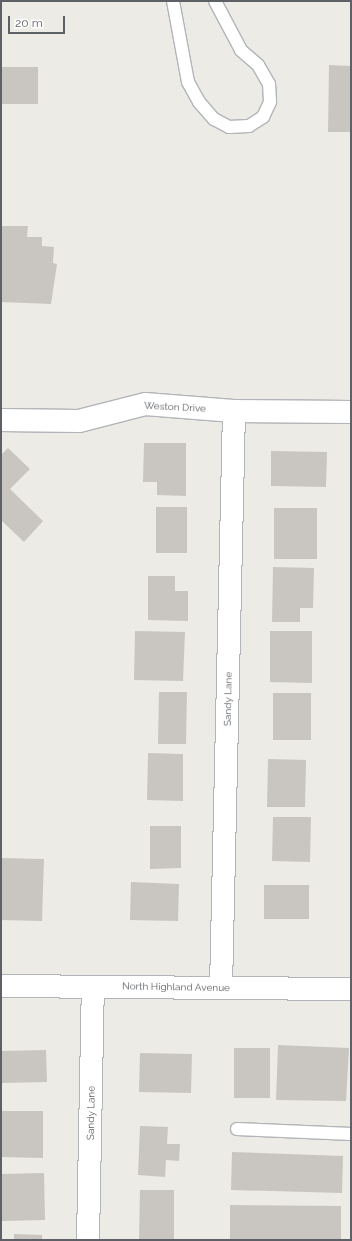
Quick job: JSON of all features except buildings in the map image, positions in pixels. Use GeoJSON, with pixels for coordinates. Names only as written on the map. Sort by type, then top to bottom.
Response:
{"type":"FeatureCollection","features":[{"type":"Feature","properties":{"kind":"street","name":"Weston Drive"},"geometry":{"type":"LineString","coordinates":[[1,420],[79,421],[145,404],[234,411],[351,412]]}},
{"type":"Feature","properties":{"kind":"street","name":"Sandy Lane"},"geometry":{"type":"LineString","coordinates":[[221,988],[234,411]]}},
{"type":"Feature","properties":{"kind":"street","name":"North Highland Avenue"},"geometry":{"type":"LineString","coordinates":[[1,986],[351,989]]}},
{"type":"Feature","properties":{"kind":"street","name":"Sandy Lane"},"geometry":{"type":"LineString","coordinates":[[88,1240],[94,987]]}},
{"type":"Feature","properties":{"kind":"lane"},"geometry":{"type":"LineString","coordinates":[[173,1],[188,82],[199,102],[214,119],[229,127],[249,126],[263,117],[270,102],[268,84],[258,65],[241,50],[214,1]]}},
{"type":"Feature","properties":{"kind":"lane"},"geometry":{"type":"LineString","coordinates":[[237,1129],[351,1134]]}}]}
